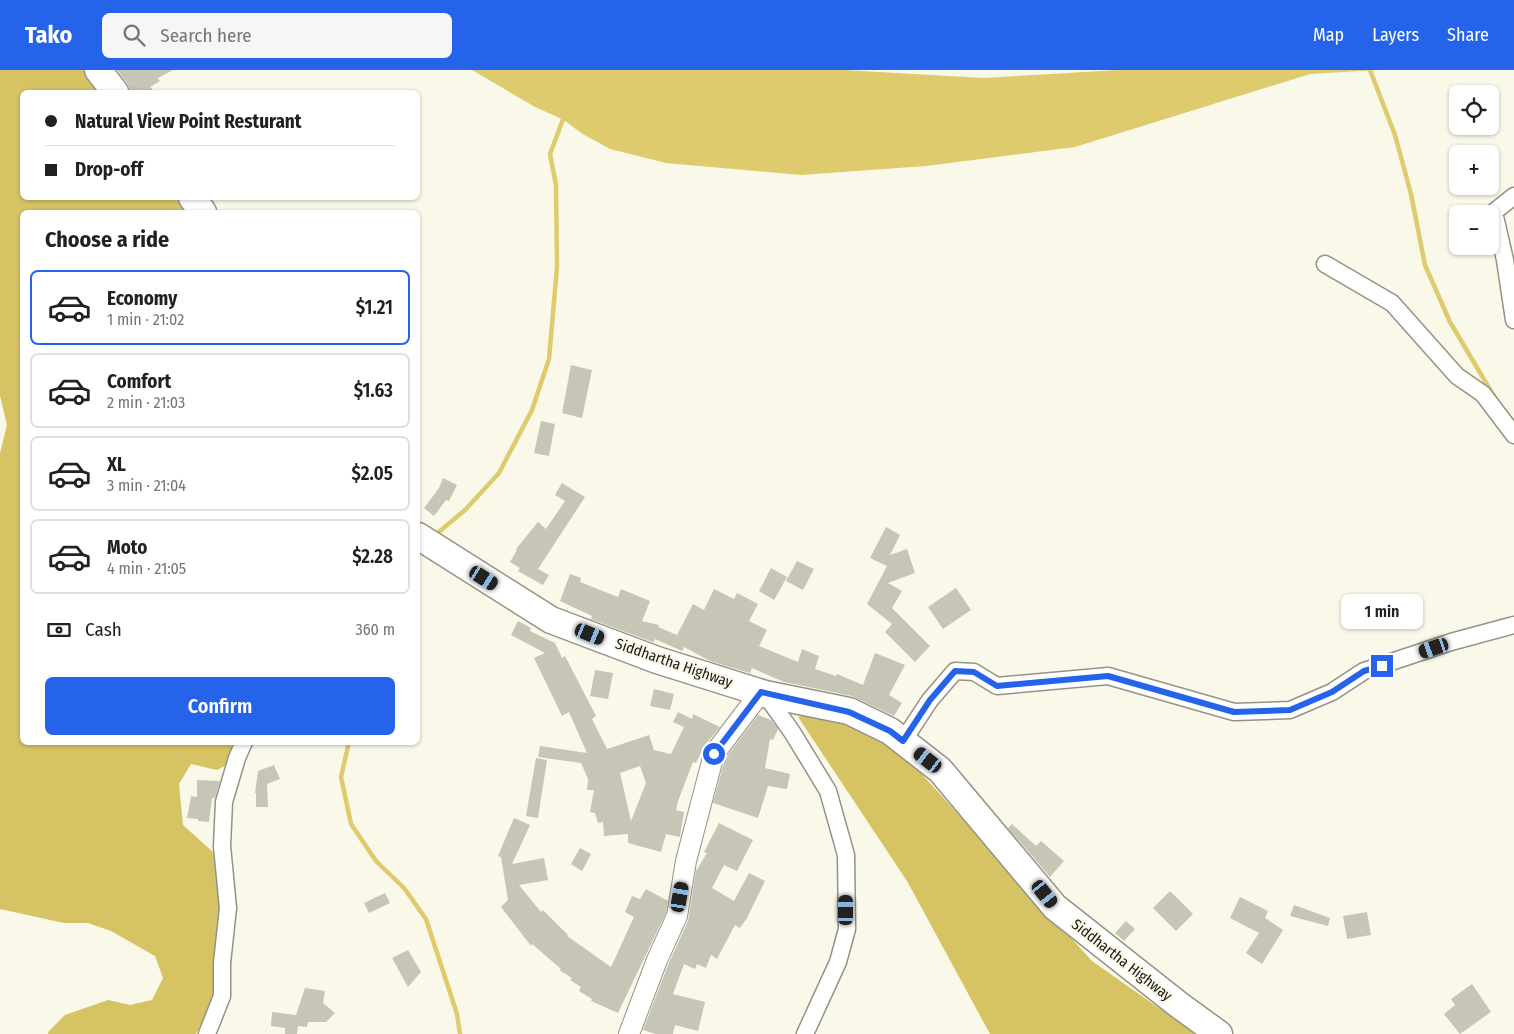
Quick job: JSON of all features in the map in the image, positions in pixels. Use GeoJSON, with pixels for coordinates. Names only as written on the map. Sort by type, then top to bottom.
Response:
{"type":"FeatureCollection","features":[{"type":"Feature","properties":{"kind":"highway"},"geometry":{"type":"LineString","coordinates":[[98,70],[113,90]]}},
{"type":"Feature","properties":{"kind":"highway"},"geometry":{"type":"LineString","coordinates":[[194,200],[201,210]]}},
{"type":"Feature","properties":{"kind":"highway","name":"Siddhartha Highway"},"geometry":{"type":"LineString","coordinates":[[420,537],[551,620],[657,660],[763,693],[849,712],[890,731],[940,770],[1055,907],[1179,1005],[1219,1034]]}},
{"type":"Feature","properties":{"kind":"street"},"geometry":{"type":"LineString","coordinates":[[1514,196],[1494,212],[1505,260],[1514,320]]}},
{"type":"Feature","properties":{"kind":"street"},"geometry":{"type":"LineString","coordinates":[[1325,264],[1392,302],[1457,376],[1483,394],[1514,435]]}},
{"type":"Feature","properties":{"kind":"street"},"geometry":{"type":"LineString","coordinates":[[903,741],[930,700],[955,671],[974,672],[997,686],[1108,676],[1234,712],[1290,710],[1332,692],[1364,671],[1451,642],[1514,624]]}},
{"type":"Feature","properties":{"kind":"street"},"geometry":{"type":"LineString","coordinates":[[629,1034],[657,960],[677,916],[686,861],[714,754],[763,693],[792,732],[828,791],[846,855],[846,929],[838,962],[805,1034]]}},
{"type":"Feature","properties":{"kind":"street"},"geometry":{"type":"LineString","coordinates":[[207,1034],[222,996],[222,963],[228,908],[222,846],[224,802],[243,745]]}},
{"type":"Feature","properties":{"kind":"shaded area"},"geometry":{"type":"Polygon","coordinates":[[[0,70],[83,70],[99,90],[20,90],[20,200],[185,200],[192,210],[20,210],[20,745],[237,745],[227,765],[217,770],[191,764],[179,784],[183,825],[213,852],[222,888],[212,1003],[196,1034],[48,1034],[65,1015],[108,1000],[130,1005],[152,1000],[163,978],[155,956],[111,931],[88,923],[64,923],[0,909],[0,453],[7,425],[0,396],[0,70]]]}},
{"type":"Feature","properties":{"kind":"shaded area"},"geometry":{"type":"Polygon","coordinates":[[[472,70],[844,70],[984,78],[1118,70],[1377,70],[1310,74],[1075,147],[926,166],[801,175],[666,163],[610,149],[581,133],[564,120],[535,107],[472,70]]]}},
{"type":"Feature","properties":{"kind":"shaded area"},"geometry":{"type":"Polygon","coordinates":[[[820,711],[863,728],[910,761],[1092,961],[1196,1034],[990,1034],[907,881],[798,717],[820,711]]]}},
{"type":"Feature","properties":{"kind":"building"},"geometry":{"type":"Polygon","coordinates":[[[117,70],[173,70],[158,78],[160,81],[150,87],[153,90],[129,90],[127,83],[117,70]]]}},
{"type":"Feature","properties":{"kind":"building"},"geometry":{"type":"Polygon","coordinates":[[[571,365],[592,370],[582,418],[562,413],[571,365]]]}},
{"type":"Feature","properties":{"kind":"building"},"geometry":{"type":"Polygon","coordinates":[[[541,421],[555,424],[549,456],[534,453],[541,421]]]}},
{"type":"Feature","properties":{"kind":"building"},"geometry":{"type":"Polygon","coordinates":[[[443,478],[457,485],[449,501],[446,500],[434,516],[424,508],[439,488],[443,478]]]}},
{"type":"Feature","properties":{"kind":"building"},"geometry":{"type":"Polygon","coordinates":[[[562,483],[585,497],[538,569],[549,575],[543,585],[518,571],[520,568],[510,562],[516,549],[538,522],[546,529],[565,501],[555,495],[562,483]]]}},
{"type":"Feature","properties":{"kind":"building"},"geometry":{"type":"Polygon","coordinates":[[[886,527],[900,535],[890,555],[907,549],[915,573],[888,583],[902,591],[892,608],[930,646],[915,662],[885,632],[892,624],[867,604],[887,566],[870,558],[886,527]]]}},
{"type":"Feature","properties":{"kind":"building"},"geometry":{"type":"Polygon","coordinates":[[[797,561],[814,569],[803,590],[786,581],[797,561]]]}},
{"type":"Feature","properties":{"kind":"building"},"geometry":{"type":"Polygon","coordinates":[[[771,568],[787,577],[774,600],[759,591],[771,568]]]}},
{"type":"Feature","properties":{"kind":"building"},"geometry":{"type":"Polygon","coordinates":[[[570,574],[581,578],[580,582],[618,597],[621,589],[650,601],[642,621],[659,625],[658,627],[677,635],[693,604],[704,610],[714,589],[734,599],[737,593],[758,604],[749,621],[767,630],[759,646],[798,662],[802,649],[819,656],[815,669],[836,676],[837,674],[863,685],[875,653],[905,665],[889,695],[902,703],[894,716],[852,696],[784,682],[752,668],[750,673],[710,661],[684,647],[682,651],[655,639],[654,642],[650,641],[591,619],[592,616],[560,601],[570,574]]]}},
{"type":"Feature","properties":{"kind":"building"},"geometry":{"type":"Polygon","coordinates":[[[956,588],[971,610],[943,629],[928,607],[956,588]]]}},
{"type":"Feature","properties":{"kind":"building"},"geometry":{"type":"Polygon","coordinates":[[[518,621],[531,628],[530,631],[555,643],[562,658],[565,656],[596,716],[592,719],[607,749],[649,735],[654,750],[671,754],[684,727],[673,722],[678,712],[692,719],[693,714],[720,727],[705,745],[696,763],[693,762],[678,801],[676,810],[684,812],[680,837],[666,834],[661,852],[628,843],[628,834],[604,836],[603,822],[598,823],[595,813],[590,812],[594,790],[587,790],[588,779],[581,763],[538,757],[540,746],[587,753],[569,712],[562,716],[534,658],[545,653],[511,635],[518,621]],[[640,766],[620,773],[631,821],[646,783],[640,766]]]}},
{"type":"Feature","properties":{"kind":"building"},"geometry":{"type":"Polygon","coordinates":[[[595,670],[613,673],[608,699],[590,696],[595,670]]]}},
{"type":"Feature","properties":{"kind":"building"},"geometry":{"type":"Polygon","coordinates":[[[654,689],[674,694],[670,710],[650,706],[654,689]]]}},
{"type":"Feature","properties":{"kind":"building"},"geometry":{"type":"Polygon","coordinates":[[[758,715],[771,720],[778,729],[773,740],[770,739],[765,768],[790,774],[787,789],[768,786],[758,818],[713,803],[725,759],[758,715]]]}},
{"type":"Feature","properties":{"kind":"building"},"geometry":{"type":"Polygon","coordinates":[[[536,758],[547,760],[538,818],[526,816],[536,758]]]}},
{"type":"Feature","properties":{"kind":"building"},"geometry":{"type":"Polygon","coordinates":[[[274,765],[280,779],[267,784],[268,807],[256,807],[255,793],[258,771],[274,765]]]}},
{"type":"Feature","properties":{"kind":"building"},"geometry":{"type":"Polygon","coordinates":[[[197,780],[220,781],[215,798],[212,798],[209,822],[187,818],[191,796],[197,797],[197,780]]]}},
{"type":"Feature","properties":{"kind":"building"},"geometry":{"type":"Polygon","coordinates":[[[514,818],[530,825],[512,864],[544,858],[548,880],[519,885],[541,912],[543,910],[567,936],[611,967],[634,917],[625,912],[632,896],[640,899],[646,889],[668,901],[666,913],[618,1013],[591,1001],[592,999],[579,991],[581,987],[570,980],[572,978],[559,970],[561,969],[532,944],[531,946],[501,907],[508,900],[501,857],[498,856],[514,818]]]}},
{"type":"Feature","properties":{"kind":"building"},"geometry":{"type":"Polygon","coordinates":[[[719,823],[753,840],[737,871],[724,865],[712,888],[734,901],[749,873],[765,881],[747,918],[740,928],[735,925],[717,959],[711,955],[706,968],[697,964],[695,969],[684,964],[673,994],[705,1002],[698,1031],[675,1025],[673,1034],[656,1034],[643,1030],[668,965],[688,921],[696,871],[707,853],[704,852],[719,823]]]}},
{"type":"Feature","properties":{"kind":"building"},"geometry":{"type":"Polygon","coordinates":[[[1012,824],[1036,846],[1041,841],[1064,861],[1050,877],[1008,828],[1012,824]]]}},
{"type":"Feature","properties":{"kind":"building"},"geometry":{"type":"Polygon","coordinates":[[[580,848],[591,854],[582,871],[571,864],[580,848]]]}},
{"type":"Feature","properties":{"kind":"building"},"geometry":{"type":"Polygon","coordinates":[[[1170,891],[1193,914],[1176,931],[1153,908],[1170,891]]]}},
{"type":"Feature","properties":{"kind":"building"},"geometry":{"type":"Polygon","coordinates":[[[385,893],[390,903],[369,913],[364,903],[385,893]]]}},
{"type":"Feature","properties":{"kind":"building"},"geometry":{"type":"Polygon","coordinates":[[[1240,897],[1268,911],[1265,918],[1283,930],[1262,964],[1246,953],[1259,933],[1230,918],[1240,897]]]}},
{"type":"Feature","properties":{"kind":"building"},"geometry":{"type":"Polygon","coordinates":[[[1294,905],[1330,918],[1328,926],[1290,916],[1294,905]]]}},
{"type":"Feature","properties":{"kind":"building"},"geometry":{"type":"Polygon","coordinates":[[[1367,912],[1371,935],[1347,939],[1343,916],[1367,912]]]}},
{"type":"Feature","properties":{"kind":"building"},"geometry":{"type":"Polygon","coordinates":[[[1126,921],[1135,929],[1124,941],[1115,933],[1126,921]]]}},
{"type":"Feature","properties":{"kind":"building"},"geometry":{"type":"Polygon","coordinates":[[[408,950],[421,972],[408,987],[392,958],[408,950]]]}},
{"type":"Feature","properties":{"kind":"building"},"geometry":{"type":"Polygon","coordinates":[[[1472,984],[1491,1012],[1460,1034],[1444,1014],[1455,1005],[1451,999],[1472,984]]]}},
{"type":"Feature","properties":{"kind":"building"},"geometry":{"type":"Polygon","coordinates":[[[305,988],[325,991],[323,1003],[335,1013],[326,1022],[308,1022],[307,1027],[298,1026],[297,1034],[285,1034],[285,1028],[271,1026],[272,1012],[296,1015],[305,988]]]}},
{"type":"Feature","properties":{"kind":"waterway"},"geometry":{"type":"LineString","coordinates":[[1370,70],[1395,135],[1411,194],[1425,265],[1450,322],[1495,398]]}},
{"type":"Feature","properties":{"kind":"waterway"},"geometry":{"type":"LineString","coordinates":[[434,536],[465,510],[499,473],[532,410],[549,359],[557,267],[556,185],[550,154],[565,114]]}},
{"type":"Feature","properties":{"kind":"waterway"},"geometry":{"type":"LineString","coordinates":[[348,745],[341,777],[351,824],[376,861],[404,888],[426,919],[457,1014],[460,1034]]}},
{"type":"Feature","properties":{"kind":"route"},"geometry":{"type":"LineString","coordinates":[[714,754],[761,692],[849,712],[890,731],[903,741],[930,700],[955,671],[974,672],[997,686],[1108,676],[1234,712],[1290,710],[1332,692],[1364,671],[1382,666]]}}]}
